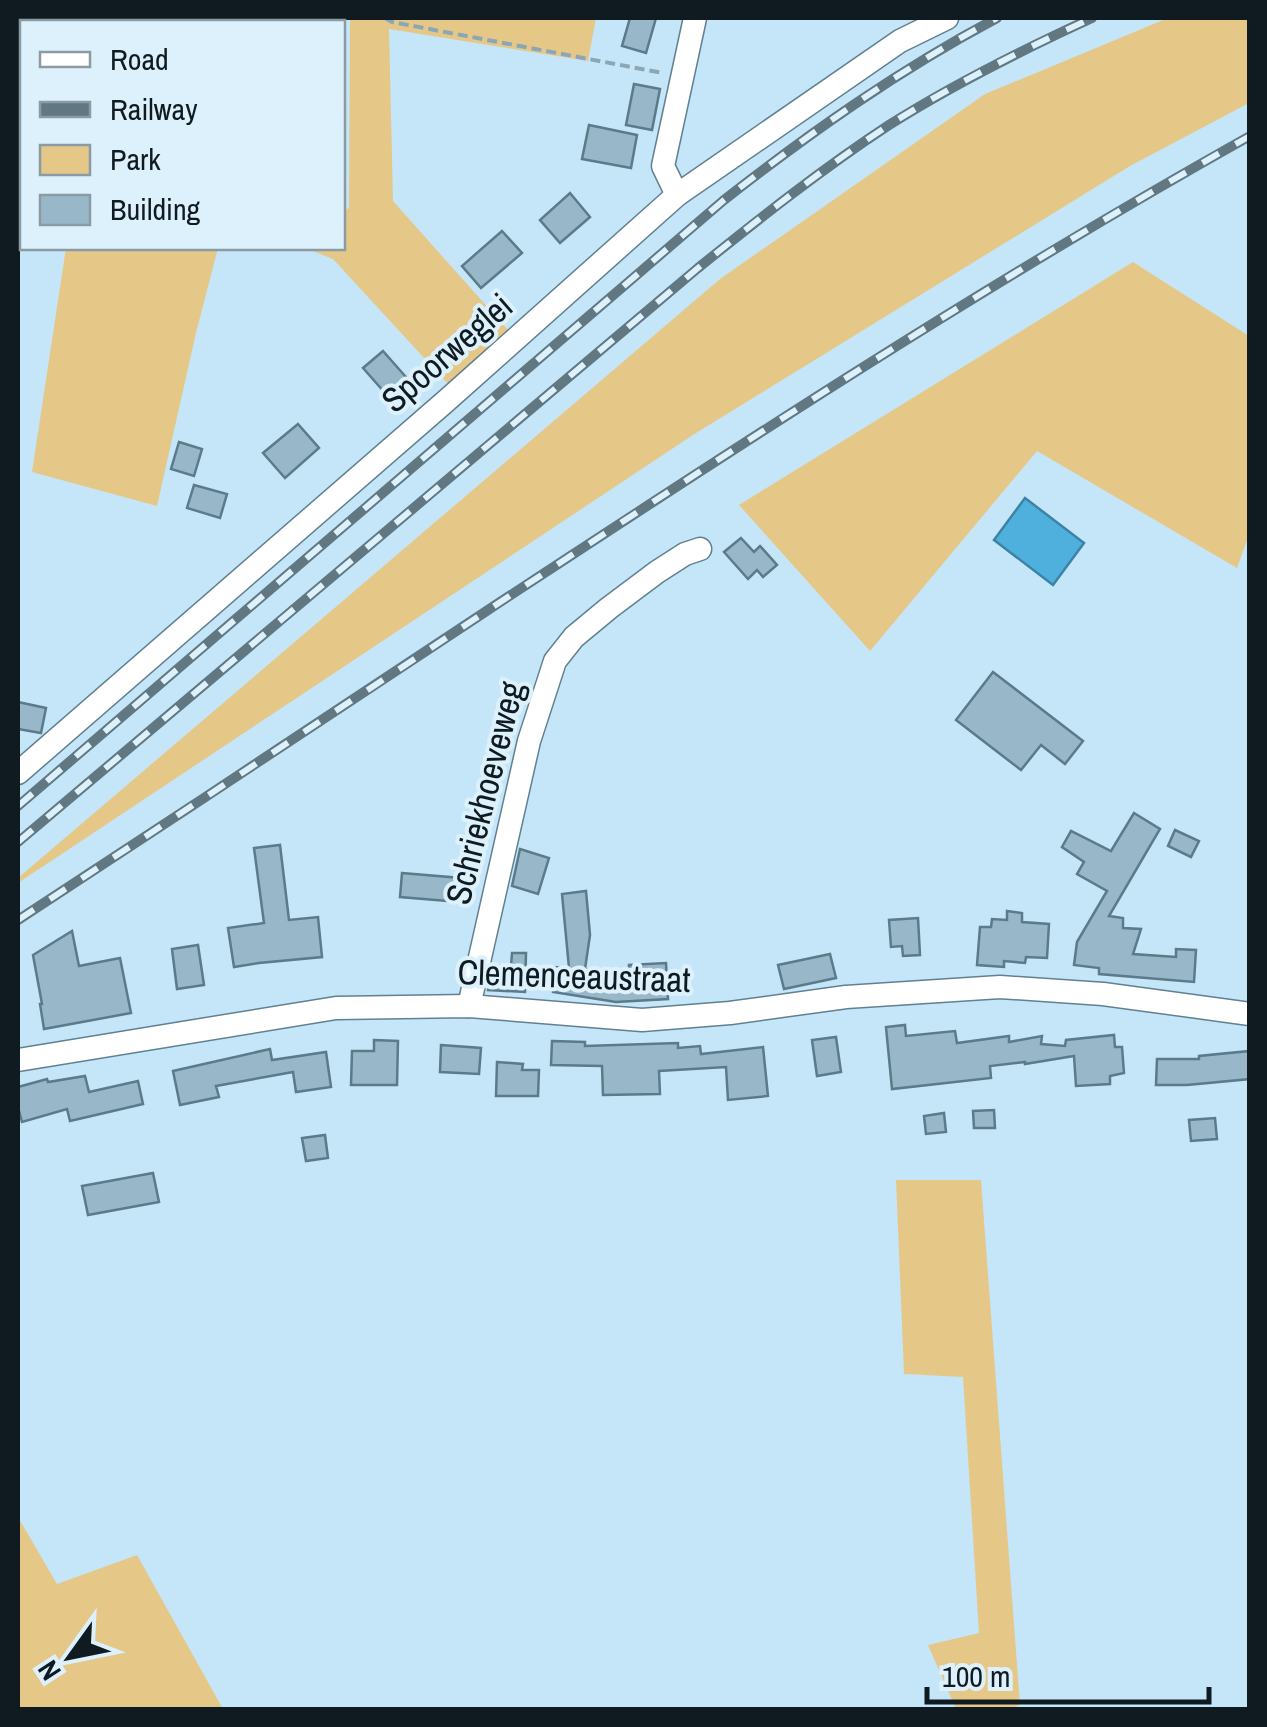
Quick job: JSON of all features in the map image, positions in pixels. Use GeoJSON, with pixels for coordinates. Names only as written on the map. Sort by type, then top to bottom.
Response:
{"type":"FeatureCollection","features":[{"type":"Feature","properties":{"kind":"street"},"geometry":{"type":"LineString","coordinates":[[676,195],[663,166],[696,18]]}},
{"type":"Feature","properties":{"kind":"street","name":"Spoorweglei"},"geometry":{"type":"LineString","coordinates":[[18,774],[676,195],[900,40],[947,18]]}},
{"type":"Feature","properties":{"kind":"street","name":"Schriekhoeveweg"},"geometry":{"type":"LineString","coordinates":[[469,1006],[529,741],[555,662],[574,637],[609,608],[671,563],[700,549]]}},
{"type":"Feature","properties":{"kind":"street","name":"Clemenceaustraat"},"geometry":{"type":"LineString","coordinates":[[18,1060],[336,1008],[469,1006],[642,1020],[846,997],[1000,986],[1103,994],[1250,1014]]}},
{"type":"Feature","properties":{"kind":"path"},"geometry":{"type":"LineString","coordinates":[[385,18],[463,37],[683,76]]}},
{"type":"Feature","properties":{"kind":"green space"},"geometry":{"type":"Polygon","coordinates":[[[350,18],[596,18],[588,61],[389,29],[393,201],[508,330],[448,384],[333,259],[310,250],[345,250],[345,211],[349,207],[350,18]]]}},
{"type":"Feature","properties":{"kind":"green space"},"geometry":{"type":"Polygon","coordinates":[[[1168,18],[1249,18],[1249,103],[1130,166],[696,433],[18,883],[18,878],[720,279],[985,94],[1168,18]]]}},
{"type":"Feature","properties":{"kind":"green space"},"geometry":{"type":"Polygon","coordinates":[[[66,250],[217,250],[157,506],[32,472],[66,250]]]}},
{"type":"Feature","properties":{"kind":"green space"},"geometry":{"type":"Polygon","coordinates":[[[1133,262],[1249,336],[1250,532],[1237,568],[1037,451],[870,651],[739,505],[1133,262]]]}},
{"type":"Feature","properties":{"kind":"green space"},"geometry":{"type":"Polygon","coordinates":[[[896,1180],[981,1180],[1020,1705],[1008,1709],[956,1709],[928,1645],[979,1633],[963,1377],[904,1374],[896,1180]]]}},
{"type":"Feature","properties":{"kind":"green space"},"geometry":{"type":"Polygon","coordinates":[[[18,1517],[57,1584],[137,1555],[223,1709],[18,1709],[18,1517]]]}},
{"type":"Feature","properties":{"kind":"water"},"geometry":{"type":"Polygon","coordinates":[[[1025,498],[1084,543],[1053,585],[994,540],[1025,498]]]}},
{"type":"Feature","properties":{"kind":"building"},"geometry":{"type":"Polygon","coordinates":[[[630,18],[656,18],[646,53],[622,46],[630,18]]]}},
{"type":"Feature","properties":{"kind":"building"},"geometry":{"type":"Polygon","coordinates":[[[634,84],[660,89],[652,130],[626,125],[634,84]]]}},
{"type":"Feature","properties":{"kind":"building"},"geometry":{"type":"Polygon","coordinates":[[[589,125],[637,135],[631,168],[582,159],[589,125]]]}},
{"type":"Feature","properties":{"kind":"building"},"geometry":{"type":"Polygon","coordinates":[[[570,193],[590,217],[560,243],[540,220],[570,193]]]}},
{"type":"Feature","properties":{"kind":"building"},"geometry":{"type":"Polygon","coordinates":[[[502,231],[522,253],[481,288],[462,266],[502,231]]]}},
{"type":"Feature","properties":{"kind":"building"},"geometry":{"type":"Polygon","coordinates":[[[383,351],[413,385],[393,402],[363,368],[383,351]]]}},
{"type":"Feature","properties":{"kind":"building"},"geometry":{"type":"Polygon","coordinates":[[[298,424],[319,448],[285,478],[263,453],[298,424]]]}},
{"type":"Feature","properties":{"kind":"building"},"geometry":{"type":"Polygon","coordinates":[[[179,442],[202,449],[194,476],[171,469],[179,442]]]}},
{"type":"Feature","properties":{"kind":"building"},"geometry":{"type":"Polygon","coordinates":[[[194,485],[227,494],[220,518],[187,508],[194,485]]]}},
{"type":"Feature","properties":{"kind":"building"},"geometry":{"type":"Polygon","coordinates":[[[741,538],[754,552],[760,546],[777,565],[763,577],[757,570],[748,579],[724,552],[741,538]]]}},
{"type":"Feature","properties":{"kind":"building"},"geometry":{"type":"Polygon","coordinates":[[[993,672],[1083,741],[1065,764],[1041,745],[1021,770],[956,720],[993,672]]]}},
{"type":"Feature","properties":{"kind":"building"},"geometry":{"type":"Polygon","coordinates":[[[18,702],[46,708],[41,733],[18,729],[18,702]]]}},
{"type":"Feature","properties":{"kind":"building"},"geometry":{"type":"Polygon","coordinates":[[[1134,813],[1160,829],[1109,916],[1123,918],[1123,928],[1141,929],[1133,954],[1176,957],[1176,949],[1196,950],[1194,982],[1099,974],[1099,968],[1074,965],[1077,942],[1107,891],[1077,874],[1084,862],[1062,847],[1071,831],[1111,851],[1134,813]]]}},
{"type":"Feature","properties":{"kind":"building"},"geometry":{"type":"Polygon","coordinates":[[[1175,830],[1199,841],[1191,857],[1168,846],[1175,830]]]}},
{"type":"Feature","properties":{"kind":"building"},"geometry":{"type":"Polygon","coordinates":[[[280,845],[289,920],[318,917],[322,957],[234,967],[228,928],[264,923],[254,848],[280,845]]]}},
{"type":"Feature","properties":{"kind":"building"},"geometry":{"type":"Polygon","coordinates":[[[520,849],[549,858],[538,894],[512,886],[520,849]]]}},
{"type":"Feature","properties":{"kind":"building"},"geometry":{"type":"Polygon","coordinates":[[[402,873],[461,878],[459,902],[400,897],[402,873]]]}},
{"type":"Feature","properties":{"kind":"building"},"geometry":{"type":"Polygon","coordinates":[[[586,891],[590,935],[585,969],[597,971],[595,979],[629,977],[629,965],[666,963],[668,999],[616,1002],[553,992],[554,967],[569,968],[562,894],[586,891]]]}},
{"type":"Feature","properties":{"kind":"building"},"geometry":{"type":"Polygon","coordinates":[[[1007,911],[1022,913],[1022,922],[1049,924],[1047,958],[1026,957],[1025,963],[1004,961],[1004,967],[977,965],[980,927],[991,927],[992,919],[1007,920],[1007,911]]]}},
{"type":"Feature","properties":{"kind":"building"},"geometry":{"type":"Polygon","coordinates":[[[918,918],[920,955],[903,956],[902,946],[891,947],[889,920],[918,918]]]}},
{"type":"Feature","properties":{"kind":"building"},"geometry":{"type":"Polygon","coordinates":[[[72,931],[79,966],[120,958],[131,1013],[44,1029],[33,955],[72,931]]]}},
{"type":"Feature","properties":{"kind":"building"},"geometry":{"type":"Polygon","coordinates":[[[198,945],[204,985],[177,989],[172,949],[198,945]]]}},
{"type":"Feature","properties":{"kind":"building"},"geometry":{"type":"Polygon","coordinates":[[[512,953],[526,953],[525,992],[488,990],[494,965],[511,966],[512,953]]]}},
{"type":"Feature","properties":{"kind":"building"},"geometry":{"type":"Polygon","coordinates":[[[830,954],[836,978],[784,989],[778,965],[830,954]]]}},
{"type":"Feature","properties":{"kind":"building"},"geometry":{"type":"Polygon","coordinates":[[[905,1025],[906,1036],[955,1031],[957,1043],[1009,1036],[1009,1042],[1042,1036],[1041,1044],[1065,1046],[1066,1040],[1114,1035],[1115,1047],[1122,1047],[1124,1073],[1110,1076],[1110,1084],[1076,1086],[1074,1056],[990,1066],[991,1078],[892,1089],[886,1027],[905,1025]]]}},
{"type":"Feature","properties":{"kind":"building"},"geometry":{"type":"Polygon","coordinates":[[[836,1037],[841,1072],[817,1076],[812,1040],[836,1037]]]}},
{"type":"Feature","properties":{"kind":"building"},"geometry":{"type":"Polygon","coordinates":[[[374,1040],[398,1041],[397,1085],[351,1085],[352,1051],[374,1051],[374,1040]]]}},
{"type":"Feature","properties":{"kind":"building"},"geometry":{"type":"Polygon","coordinates":[[[552,1041],[585,1042],[585,1046],[678,1043],[678,1048],[700,1046],[701,1054],[763,1047],[768,1096],[728,1100],[726,1067],[659,1071],[660,1094],[603,1095],[602,1066],[551,1065],[552,1041]]]}},
{"type":"Feature","properties":{"kind":"building"},"geometry":{"type":"Polygon","coordinates":[[[441,1045],[481,1048],[479,1074],[440,1072],[441,1045]]]}},
{"type":"Feature","properties":{"kind":"building"},"geometry":{"type":"Polygon","coordinates":[[[270,1049],[272,1060],[326,1052],[331,1087],[296,1092],[293,1072],[216,1086],[219,1097],[180,1105],[173,1071],[270,1049]]]}},
{"type":"Feature","properties":{"kind":"building"},"geometry":{"type":"Polygon","coordinates":[[[1250,1051],[1250,1079],[1156,1085],[1157,1059],[1199,1059],[1250,1051]]]}},
{"type":"Feature","properties":{"kind":"building"},"geometry":{"type":"Polygon","coordinates":[[[497,1062],[523,1064],[522,1070],[539,1070],[538,1096],[496,1096],[497,1062]]]}},
{"type":"Feature","properties":{"kind":"building"},"geometry":{"type":"Polygon","coordinates":[[[85,1076],[89,1092],[138,1081],[143,1104],[70,1121],[67,1109],[22,1122],[18,1087],[47,1079],[48,1082],[85,1076]]]}},
{"type":"Feature","properties":{"kind":"building"},"geometry":{"type":"Polygon","coordinates":[[[994,1110],[995,1128],[974,1128],[973,1111],[994,1110]]]}},
{"type":"Feature","properties":{"kind":"building"},"geometry":{"type":"Polygon","coordinates":[[[944,1113],[946,1132],[926,1134],[924,1116],[944,1113]]]}},
{"type":"Feature","properties":{"kind":"building"},"geometry":{"type":"Polygon","coordinates":[[[1215,1118],[1217,1139],[1191,1141],[1189,1120],[1215,1118]]]}},
{"type":"Feature","properties":{"kind":"building"},"geometry":{"type":"Polygon","coordinates":[[[325,1135],[328,1158],[306,1161],[302,1138],[325,1135]]]}},
{"type":"Feature","properties":{"kind":"building"},"geometry":{"type":"Polygon","coordinates":[[[153,1173],[159,1202],[88,1215],[82,1186],[153,1173]]]}},
{"type":"Feature","properties":{"kind":"railway"},"geometry":{"type":"LineString","coordinates":[[18,806],[724,200],[856,103],[997,18]]}},
{"type":"Feature","properties":{"kind":"railway"},"geometry":{"type":"LineString","coordinates":[[18,842],[698,268],[792,194],[914,110],[1092,18]]}},
{"type":"Feature","properties":{"kind":"railway"},"geometry":{"type":"LineString","coordinates":[[18,920],[768,428],[1055,249],[1250,136]]}}]}
